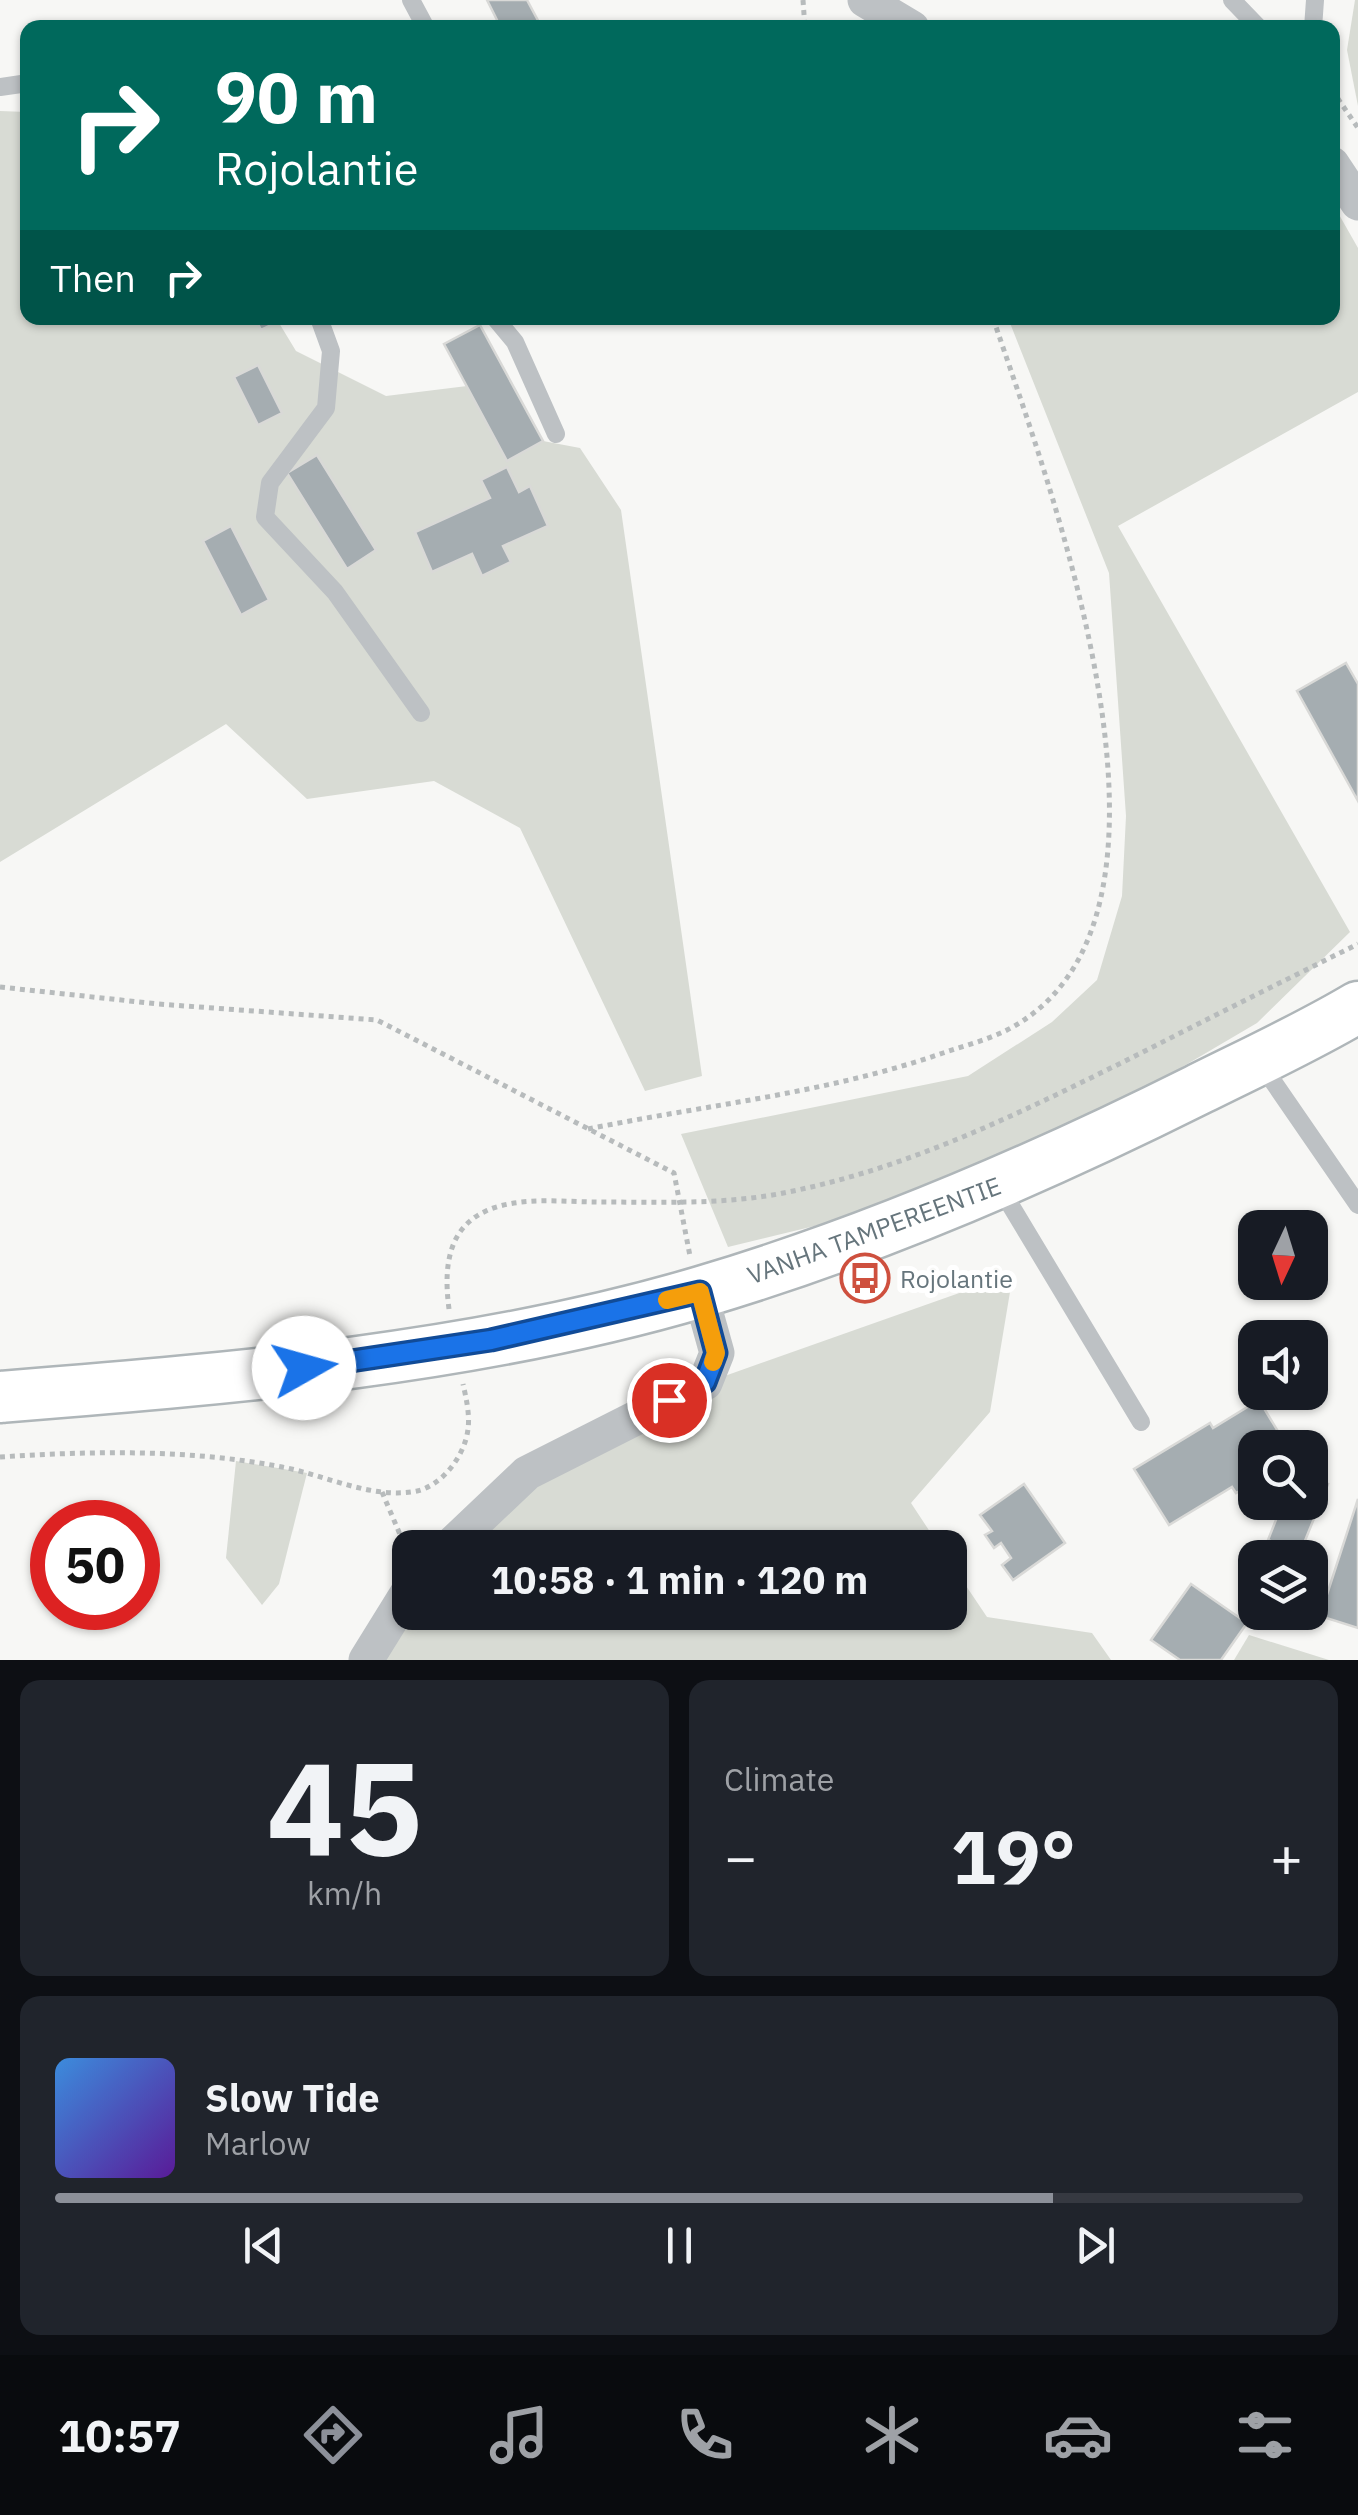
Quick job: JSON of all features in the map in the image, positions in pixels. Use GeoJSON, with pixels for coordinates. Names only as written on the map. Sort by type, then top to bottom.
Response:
{"type":"FeatureCollection","features":[{"type":"Feature","properties":{"kind":"main road","name":"VANHA TAMPEREENTIE"},"geometry":{"type":"LineString","coordinates":[[0,1396],[271,1372],[401,1356],[564,1325],[700,1292],[998,1186],[1358,1007]]}},
{"type":"Feature","properties":{"kind":"street"},"geometry":{"type":"LineString","coordinates":[[866,0],[899,20]]}},
{"type":"Feature","properties":{"kind":"street"},"geometry":{"type":"LineString","coordinates":[[1340,176],[1358,203]]}},
{"type":"Feature","properties":{"kind":"street"},"geometry":{"type":"LineString","coordinates":[[467,1530],[527,1473],[705,1382],[716,1353],[700,1292]]}},
{"type":"Feature","properties":{"kind":"street"},"geometry":{"type":"LineString","coordinates":[[366,1660],[392,1618]]}},
{"type":"Feature","properties":{"kind":"lane"},"geometry":{"type":"LineString","coordinates":[[1232,0],[1251,20]]}},
{"type":"Feature","properties":{"kind":"lane"},"geometry":{"type":"LineString","coordinates":[[322,325],[331,351],[326,408],[270,484],[265,517],[335,592],[421,713]]}},
{"type":"Feature","properties":{"kind":"lane"},"geometry":{"type":"LineString","coordinates":[[501,325],[515,342],[556,434]]}},
{"type":"Feature","properties":{"kind":"lane"},"geometry":{"type":"LineString","coordinates":[[1258,1060],[1358,1206]]}},
{"type":"Feature","properties":{"kind":"lane"},"geometry":{"type":"LineString","coordinates":[[998,1186],[1141,1422]]}},
{"type":"Feature","properties":{"kind":"path"},"geometry":{"type":"LineString","coordinates":[[1340,102],[1358,128]]}},
{"type":"Feature","properties":{"kind":"path"},"geometry":{"type":"LineString","coordinates":[[588,1129],[820,1087],[917,1062],[1005,1031],[1040,1010],[1062,984],[1083,948],[1107,882],[1112,813],[1103,709],[1085,618],[1048,483],[995,325]]}},
{"type":"Feature","properties":{"kind":"path"},"geometry":{"type":"LineString","coordinates":[[450,1317],[447,1267],[458,1232],[475,1216],[492,1208],[528,1202],[680,1202],[786,1193],[884,1167],[995,1126],[1358,944]]}},
{"type":"Feature","properties":{"kind":"path"},"geometry":{"type":"LineString","coordinates":[[0,986],[158,1004],[377,1020],[674,1173],[700,1292]]}},
{"type":"Feature","properties":{"kind":"path"},"geometry":{"type":"LineString","coordinates":[[0,1457],[178,1454],[282,1467],[382,1492],[419,1490],[445,1475],[460,1454],[468,1430],[461,1376]]}},
{"type":"Feature","properties":{"kind":"path"},"geometry":{"type":"LineString","coordinates":[[382,1492],[398,1530]]}},
{"type":"Feature","properties":{"kind":"shaded area"},"geometry":{"type":"Polygon","coordinates":[[[1358,0],[1358,106],[1347,50],[1358,0]]]}},
{"type":"Feature","properties":{"kind":"shaded area"},"geometry":{"type":"Polygon","coordinates":[[[0,111],[20,112],[20,325],[280,325],[296,351],[386,396],[467,386],[507,461],[543,441],[580,448],[621,510],[702,1076],[645,1091],[520,828],[434,781],[307,799],[226,724],[0,862],[0,111]]]}},
{"type":"Feature","properties":{"kind":"shaded area"},"geometry":{"type":"Polygon","coordinates":[[[1340,216],[1358,248],[1358,392],[1118,526],[1350,932],[1257,1023],[1109,1110],[864,1214],[728,1247],[681,1134],[968,1076],[1052,1022],[1097,980],[1122,896],[1126,816],[1109,573],[1011,325],[1340,325],[1340,216]]]}},
{"type":"Feature","properties":{"kind":"shaded area"},"geometry":{"type":"Polygon","coordinates":[[[1013,1274],[990,1412],[911,1503],[929,1530],[467,1530],[527,1473],[705,1383],[1013,1274]]]}},
{"type":"Feature","properties":{"kind":"shaded area"},"geometry":{"type":"Polygon","coordinates":[[[236,1461],[307,1473],[279,1584],[262,1605],[226,1558],[236,1461]]]}},
{"type":"Feature","properties":{"kind":"shaded area"},"geometry":{"type":"Polygon","coordinates":[[[967,1587],[987,1617],[1092,1633],[1111,1660],[367,1660],[394,1630],[967,1630],[967,1587]]]}},
{"type":"Feature","properties":{"kind":"shaded area"},"geometry":{"type":"Polygon","coordinates":[[[1249,1635],[1329,1660],[1234,1660],[1249,1635]]]}},
{"type":"Feature","properties":{"kind":"building"},"geometry":{"type":"Polygon","coordinates":[[[487,0],[527,0],[538,20],[497,20],[487,0]]]}},
{"type":"Feature","properties":{"kind":"building"},"geometry":{"type":"Polygon","coordinates":[[[480,325],[543,441],[507,461],[444,344],[480,325]]]}},
{"type":"Feature","properties":{"kind":"building"},"geometry":{"type":"Polygon","coordinates":[[[258,365],[282,413],[258,425],[234,377],[258,365]]]}},
{"type":"Feature","properties":{"kind":"building"},"geometry":{"type":"Polygon","coordinates":[[[317,455],[376,550],[347,569],[287,473],[317,455]]]}},
{"type":"Feature","properties":{"kind":"building"},"geometry":{"type":"Polygon","coordinates":[[[507,467],[519,492],[530,486],[548,526],[503,546],[511,562],[482,576],[472,554],[432,572],[415,532],[490,498],[481,480],[507,467]]]}},
{"type":"Feature","properties":{"kind":"building"},"geometry":{"type":"Polygon","coordinates":[[[231,526],[269,600],[241,615],[203,541],[231,526]]]}},
{"type":"Feature","properties":{"kind":"building"},"geometry":{"type":"Polygon","coordinates":[[[1346,663],[1358,684],[1358,801],[1297,691],[1346,663]]]}},
{"type":"Feature","properties":{"kind":"building"},"geometry":{"type":"Polygon","coordinates":[[[1243,1410],[1265,1410],[1277,1430],[1238,1430],[1238,1492],[1232,1487],[1169,1525],[1134,1469],[1210,1423],[1213,1428],[1243,1410]]]}},
{"type":"Feature","properties":{"kind":"building"},"geometry":{"type":"Polygon","coordinates":[[[1024,1484],[1065,1543],[1013,1580],[1002,1565],[1011,1558],[1001,1543],[994,1548],[985,1535],[992,1531],[980,1515],[1024,1484]]]}},
{"type":"Feature","properties":{"kind":"building"},"geometry":{"type":"Polygon","coordinates":[[[1358,1499],[1358,1628],[1328,1619],[1328,1591],[1358,1499]]]}},
{"type":"Feature","properties":{"kind":"building"},"geometry":{"type":"Polygon","coordinates":[[[1276,1520],[1313,1520],[1305,1540],[1268,1540],[1276,1520]]]}},
{"type":"Feature","properties":{"kind":"building"},"geometry":{"type":"Polygon","coordinates":[[[1191,1584],[1238,1617],[1238,1630],[1242,1630],[1221,1660],[1180,1660],[1151,1640],[1191,1584]]]}},
{"type":"Feature","properties":{"kind":"slow traffic"},"geometry":{"type":"LineString","coordinates":[[667,1300],[700,1292],[716,1353],[713,1362]]}},
{"type":"Feature","properties":{"kind":"place","name":"Rojolantie"},"geometry":{"type":"Point","coordinates":[865,1278]}},
{"type":"Feature","properties":{"kind":"route"},"geometry":{"type":"LineString","coordinates":[[304,1368],[491,1340],[700,1292],[716,1353],[705,1382],[669,1400]]}}]}
